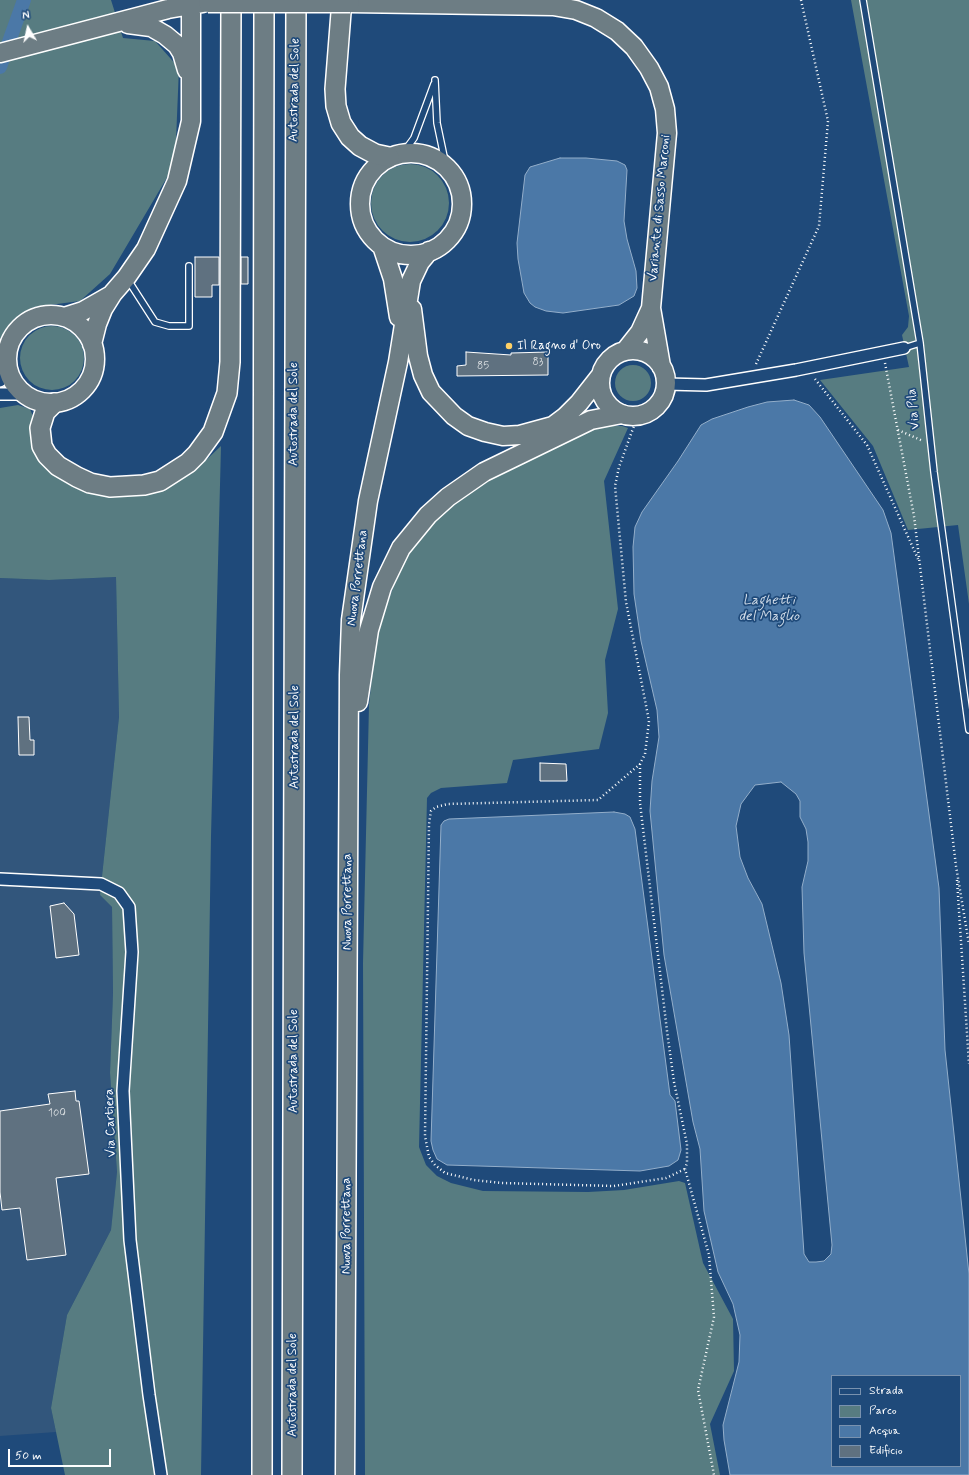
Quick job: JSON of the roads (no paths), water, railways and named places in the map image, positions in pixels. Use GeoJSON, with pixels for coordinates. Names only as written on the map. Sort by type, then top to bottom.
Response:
{"type":"FeatureCollection","features":[{"type":"Feature","properties":{"kind":"highway"},"geometry":{"type":"LineString","coordinates":[[54,403],[45,412],[40,428],[42,446],[47,455],[58,466],[77,477],[90,483],[110,487],[144,485],[160,481],[188,463],[197,454],[213,432],[227,393],[229,378],[231,0]]}},
{"type":"Feature","properties":{"kind":"highway"},"geometry":{"type":"LineString","coordinates":[[262,1475],[264,0]]}},
{"type":"Feature","properties":{"kind":"highway","name":"Autostrada del Sole"},"geometry":{"type":"LineString","coordinates":[[292,1475],[296,0]]}},
{"type":"Feature","properties":{"kind":"highway"},"geometry":{"type":"LineString","coordinates":[[346,2],[335,89],[336,106],[341,123],[350,137],[360,146],[375,154],[396,155],[418,153],[433,158],[446,166],[455,178],[460,191],[462,206],[459,220],[452,233],[442,244],[429,251],[413,255],[402,254],[382,246],[371,236],[363,222],[360,208],[361,192],[367,178],[376,166],[396,155]]}},
{"type":"Feature","properties":{"kind":"highway","name":"Variante di Sasso Marconi"},"geometry":{"type":"LineString","coordinates":[[0,52],[111,24],[200,4],[346,2],[553,6],[576,10],[596,18],[617,31],[634,47],[649,68],[659,87],[665,109],[667,134],[651,308]]}},
{"type":"Feature","properties":{"kind":"highway"},"geometry":{"type":"LineString","coordinates":[[92,344],[97,324],[113,293],[126,278],[146,249],[177,181],[190,121],[191,86],[200,4]]}},
{"type":"Feature","properties":{"kind":"highway"},"geometry":{"type":"LineString","coordinates":[[111,24],[144,25],[151,27],[165,35],[177,45],[182,52],[191,86]]}},
{"type":"Feature","properties":{"kind":"highway"},"geometry":{"type":"LineString","coordinates":[[382,246],[394,279],[401,333]]}},
{"type":"Feature","properties":{"kind":"highway"},"geometry":{"type":"LineString","coordinates":[[401,333],[411,281],[420,262],[429,251]]}},
{"type":"Feature","properties":{"kind":"highway"},"geometry":{"type":"LineString","coordinates":[[411,281],[414,334],[423,375],[431,392],[441,404],[468,426],[503,436],[536,432],[553,426],[565,417],[579,403],[601,375],[609,360],[625,351],[640,332],[651,308]]}},
{"type":"Feature","properties":{"kind":"highway"},"geometry":{"type":"LineString","coordinates":[[64,317],[83,311],[113,293]]}},
{"type":"Feature","properties":{"kind":"highway"},"geometry":{"type":"LineString","coordinates":[[349,764],[369,630],[391,566],[413,532],[428,515],[448,497],[484,472],[591,420],[647,412],[660,401],[666,384],[661,366],[651,308]]}},
{"type":"Feature","properties":{"kind":"highway"},"geometry":{"type":"LineString","coordinates":[[51,315],[64,317],[76,323],[86,333],[92,344],[95,358],[93,371],[88,383],[78,393],[67,400],[54,403],[33,399],[23,394],[15,384],[7,365],[8,346],[14,333],[24,323],[37,317],[51,315]]}},
{"type":"Feature","properties":{"kind":"highway","name":"Nuova Porrettana"},"geometry":{"type":"LineString","coordinates":[[345,1475],[351,620],[358,562],[368,501],[398,362],[401,333]]}},
{"type":"Feature","properties":{"kind":"highway"},"geometry":{"type":"LineString","coordinates":[[625,351],[636,350],[646,352],[661,366]]}},
{"type":"Feature","properties":{"kind":"highway"},"geometry":{"type":"LineString","coordinates":[[601,375],[602,394],[606,403],[613,409],[630,414]]}},
{"type":"Feature","properties":{"kind":"street"},"geometry":{"type":"LineString","coordinates":[[666,384],[706,385],[796,370],[904,348]]}},
{"type":"Feature","properties":{"kind":"street"},"geometry":{"type":"LineString","coordinates":[[0,381],[7,365]]}},
{"type":"Feature","properties":{"kind":"street"},"geometry":{"type":"LineString","coordinates":[[0,394],[23,394]]}},
{"type":"Feature","properties":{"kind":"street","name":"Via Cartiera"},"geometry":{"type":"LineString","coordinates":[[0,879],[102,884],[119,893],[129,907],[132,952],[123,1091],[130,1240],[149,1395],[161,1475]]}},
{"type":"Feature","properties":{"kind":"lane","name":"Via Pila"},"geometry":{"type":"LineString","coordinates":[[863,0],[920,343],[931,445],[969,730]]}},
{"type":"Feature","properties":{"kind":"lane"},"geometry":{"type":"LineString","coordinates":[[396,155],[414,138],[435,80],[437,123],[446,166]]}},
{"type":"Feature","properties":{"kind":"lane"},"geometry":{"type":"LineString","coordinates":[[126,278],[155,322],[169,326],[190,326],[189,266]]}},
{"type":"Feature","properties":{"kind":"lane"},"geometry":{"type":"LineString","coordinates":[[904,348],[920,343]]}},
{"type":"Feature","properties":{"kind":"water"},"geometry":{"type":"Polygon","coordinates":[[[560,158],[586,158],[617,161],[625,165],[627,170],[624,221],[627,239],[636,271],[637,288],[634,296],[619,305],[563,313],[546,311],[535,307],[530,303],[524,293],[518,259],[517,243],[525,175],[530,167],[560,158]]]}},
{"type":"Feature","properties":{"kind":"water","name":"Laghetti del Maglio"},"geometry":{"type":"Polygon","coordinates":[[[794,400],[809,405],[820,417],[883,510],[891,533],[939,888],[945,1050],[969,1274],[969,1475],[730,1475],[723,1425],[739,1362],[740,1335],[733,1304],[718,1272],[704,1211],[700,1149],[693,1122],[664,955],[650,811],[652,781],[659,737],[657,710],[641,641],[634,594],[633,547],[635,527],[642,512],[701,425],[712,419],[767,402],[794,400]],[[781,782],[755,785],[741,804],[736,826],[740,857],[748,878],[762,904],[781,983],[789,1035],[804,1254],[809,1262],[816,1262],[824,1261],[831,1254],[832,1245],[804,953],[802,887],[808,861],[808,842],[806,829],[800,817],[800,801],[796,794],[781,782]]]}},
{"type":"Feature","properties":{"kind":"water"},"geometry":{"type":"Polygon","coordinates":[[[614,812],[625,814],[630,817],[635,829],[670,1095],[675,1101],[681,1150],[678,1160],[669,1166],[640,1171],[447,1165],[437,1159],[431,1141],[441,825],[444,821],[449,819],[614,812]]]}},
{"type":"Feature","properties":{"kind":"waterway"},"geometry":{"type":"LineString","coordinates":[[0,67],[24,0]]}},
{"type":"Feature","properties":{"kind":"place","name":"Il Ragno d' Oro"},"geometry":{"type":"Point","coordinates":[509,346]}}]}
